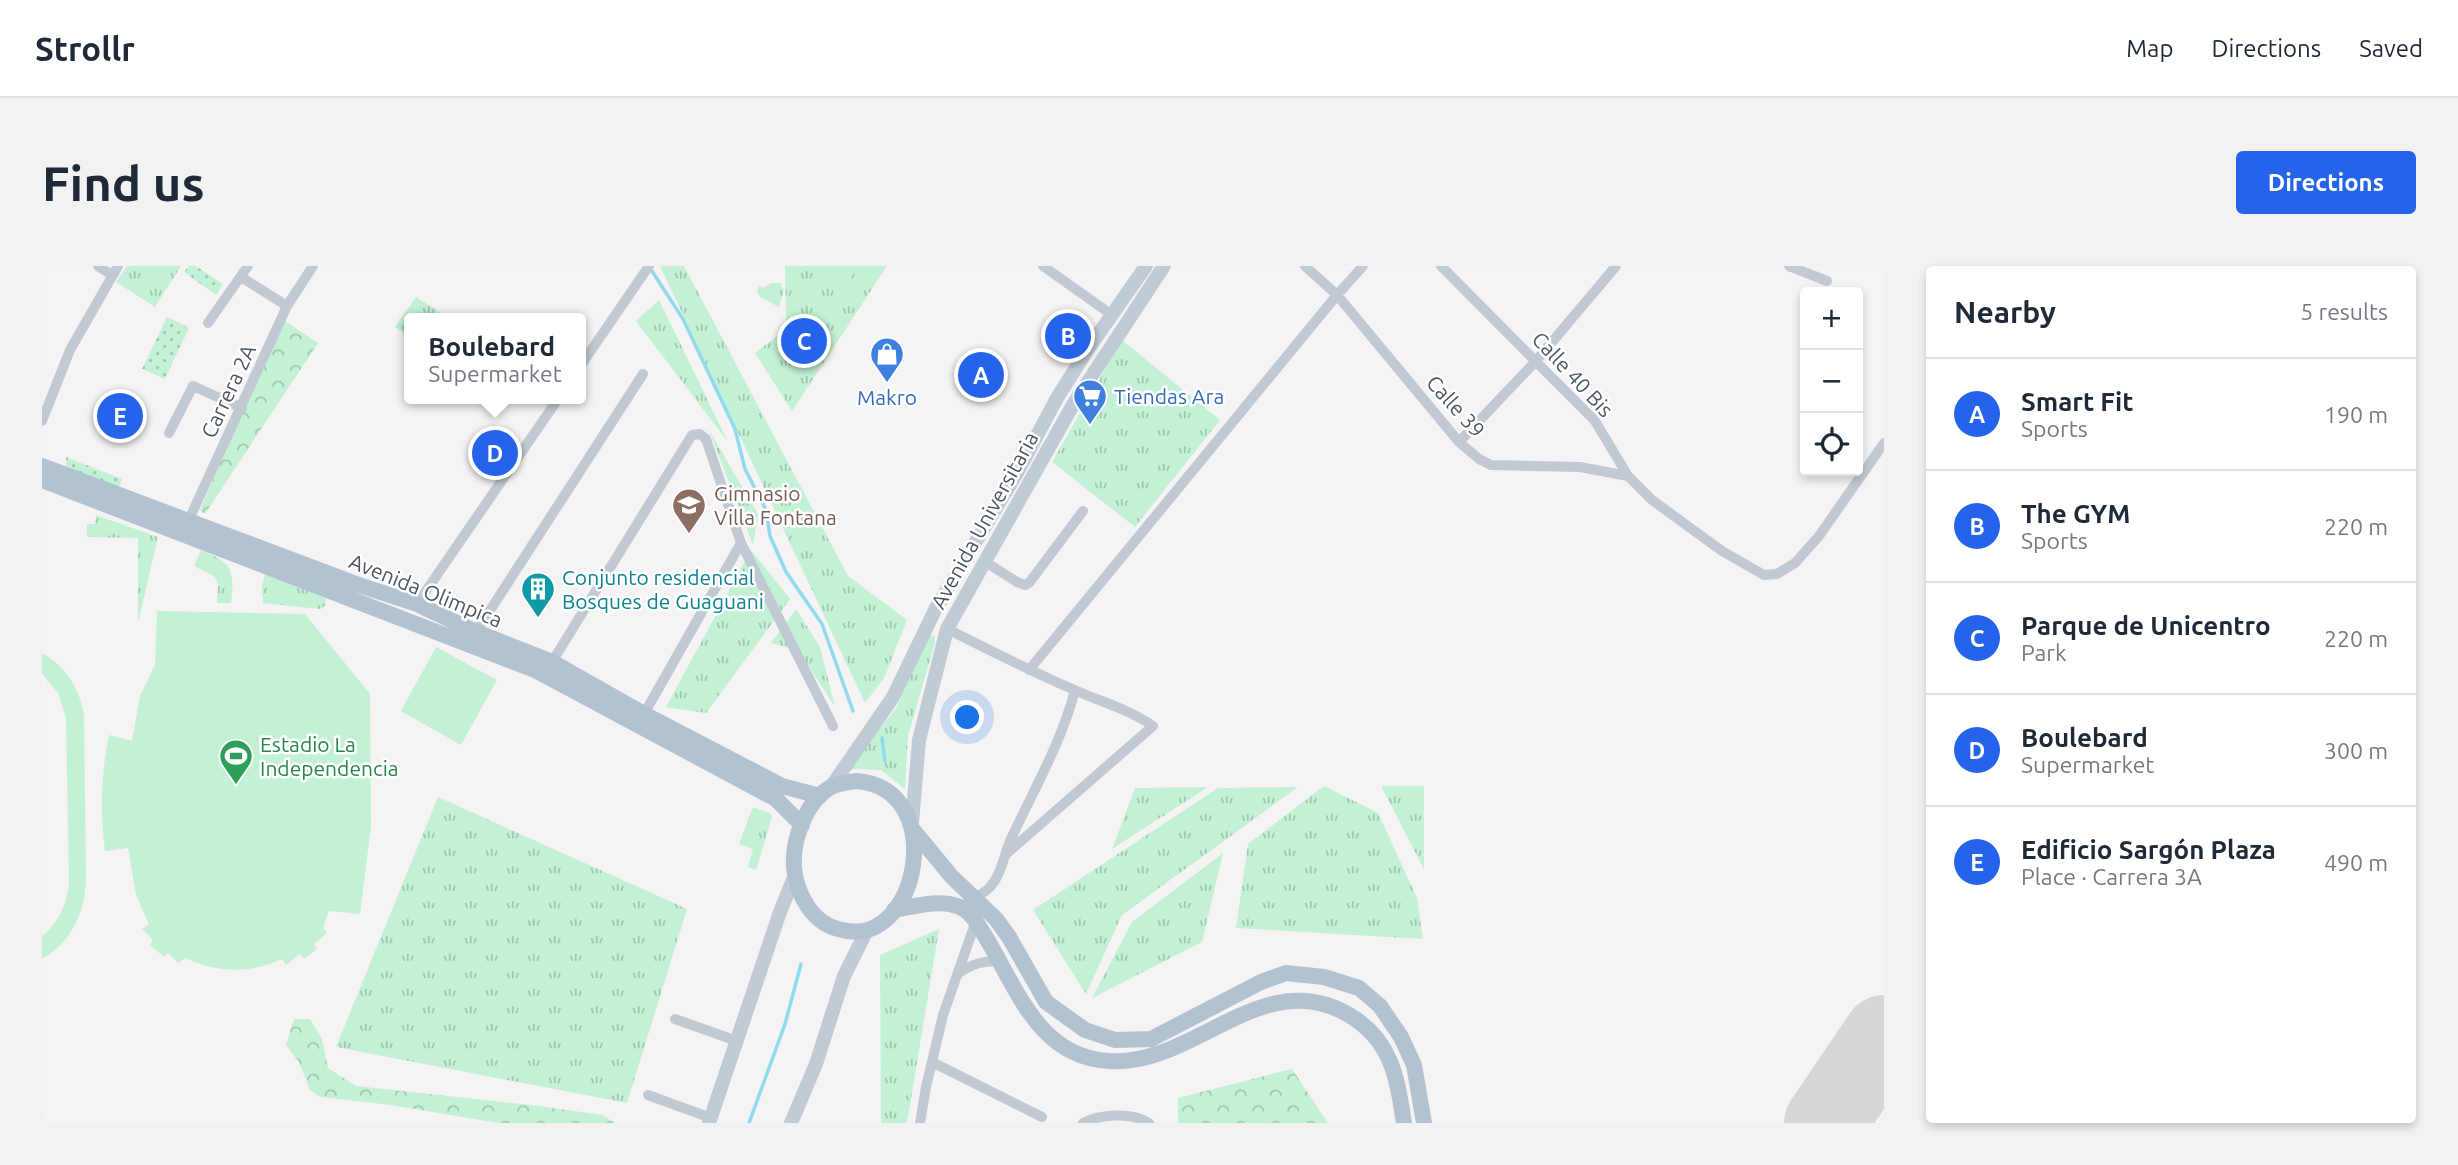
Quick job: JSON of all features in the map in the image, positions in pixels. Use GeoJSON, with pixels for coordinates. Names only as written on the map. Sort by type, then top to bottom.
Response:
{"type":"FeatureCollection","features":[{"type":"Feature","properties":{"kind":"main road","name":"Avenida Universitaria"},"geometry":{"type":"LineString","coordinates":[[826,792],[893,696],[936,608],[1017,473],[1058,398],[1146,266]]}},
{"type":"Feature","properties":{"kind":"main road","name":"Avenida Universitaria"},"geometry":{"type":"LineString","coordinates":[[913,827],[919,740],[947,629],[1073,403],[1164,266]]}},
{"type":"Feature","properties":{"kind":"main road","name":"Avenida Olimpica"},"geometry":{"type":"LineString","coordinates":[[42,466],[535,670],[776,799],[802,825]]}},
{"type":"Feature","properties":{"kind":"main road","name":"Avenida Olimpica"},"geometry":{"type":"LineString","coordinates":[[42,480],[417,604],[476,632],[552,662],[644,714],[782,786],[826,792]]}},
{"type":"Feature","properties":{"kind":"main road"},"geometry":{"type":"LineString","coordinates":[[913,827],[914,860],[910,881],[887,920],[867,929],[847,932],[829,927],[814,916],[803,898],[795,875],[794,855],[809,810],[826,792],[857,781],[877,786],[895,798],[951,877],[996,919],[1046,1002],[1085,1030],[1115,1040],[1151,1038],[1261,982],[1286,974],[1324,976],[1359,988],[1380,1006],[1401,1037],[1414,1065],[1424,1123]]}},
{"type":"Feature","properties":{"kind":"main road"},"geometry":{"type":"LineString","coordinates":[[710,1121],[795,875]]}},
{"type":"Feature","properties":{"kind":"main road"},"geometry":{"type":"LineString","coordinates":[[894,910],[949,904],[968,912],[1001,961],[1026,1008],[1055,1042],[1079,1056],[1111,1062],[1143,1058],[1193,1039],[1241,1014],[1263,1006],[1300,1000],[1334,1006],[1364,1024],[1387,1051],[1398,1084],[1404,1123]]}},
{"type":"Feature","properties":{"kind":"main road"},"geometry":{"type":"LineString","coordinates":[[790,1123],[816,1064],[844,976],[867,929]]}},
{"type":"Feature","properties":{"kind":"street"},"geometry":{"type":"LineString","coordinates":[[42,421],[61,369],[115,270],[97,266]]}},
{"type":"Feature","properties":{"kind":"street"},"geometry":{"type":"LineString","coordinates":[[208,323],[248,266]]}},
{"type":"Feature","properties":{"kind":"street","name":"Carrera 2A"},"geometry":{"type":"LineString","coordinates":[[186,527],[287,306],[313,266]]}},
{"type":"Feature","properties":{"kind":"street"},"geometry":{"type":"LineString","coordinates":[[1043,266],[1112,315]]}},
{"type":"Feature","properties":{"kind":"street","name":"Calle 39"},"geometry":{"type":"LineString","coordinates":[[1306,266],[1337,295],[1459,442],[1479,459],[1491,465],[1580,467],[1628,476]]}},
{"type":"Feature","properties":{"kind":"street"},"geometry":{"type":"LineString","coordinates":[[1030,670],[1363,266]]}},
{"type":"Feature","properties":{"kind":"street","name":"Calle 40 Bis"},"geometry":{"type":"LineString","coordinates":[[1441,266],[1595,421],[1628,476],[1652,500],[1722,551],[1764,575],[1777,574],[1795,563],[1818,536],[1884,443]]}},
{"type":"Feature","properties":{"kind":"street"},"geometry":{"type":"LineString","coordinates":[[1459,442],[1536,361],[1616,266]]}},
{"type":"Feature","properties":{"kind":"street"},"geometry":{"type":"LineString","coordinates":[[1789,266],[1827,281]]}},
{"type":"Feature","properties":{"kind":"street"},"geometry":{"type":"LineString","coordinates":[[586,358],[647,268]]}},
{"type":"Feature","properties":{"kind":"street"},"geometry":{"type":"LineString","coordinates":[[241,276],[287,306]]}},
{"type":"Feature","properties":{"kind":"street"},"geometry":{"type":"LineString","coordinates":[[476,632],[643,374]]}},
{"type":"Feature","properties":{"kind":"street"},"geometry":{"type":"LineString","coordinates":[[169,433],[193,386],[242,408]]}},
{"type":"Feature","properties":{"kind":"street"},"geometry":{"type":"LineString","coordinates":[[417,604],[555,404]]}},
{"type":"Feature","properties":{"kind":"street"},"geometry":{"type":"LineString","coordinates":[[552,662],[692,435],[700,434],[706,439],[741,543],[833,726]]}},
{"type":"Feature","properties":{"kind":"street"},"geometry":{"type":"LineString","coordinates":[[984,561],[1022,585],[1029,583],[1083,510]]}},
{"type":"Feature","properties":{"kind":"street"},"geometry":{"type":"LineString","coordinates":[[644,714],[741,543]]}},
{"type":"Feature","properties":{"kind":"street"},"geometry":{"type":"LineString","coordinates":[[947,629],[1030,670],[1138,716],[1153,726],[1005,855]]}},
{"type":"Feature","properties":{"kind":"street"},"geometry":{"type":"LineString","coordinates":[[974,899],[990,887],[998,875],[1022,815],[1050,761],[1070,710],[1074,690]]}},
{"type":"Feature","properties":{"kind":"street"},"geometry":{"type":"LineString","coordinates":[[920,1123],[943,1015],[976,921]]}},
{"type":"Feature","properties":{"kind":"street"},"geometry":{"type":"LineString","coordinates":[[959,973],[979,962],[1001,961]]}},
{"type":"Feature","properties":{"kind":"street"},"geometry":{"type":"LineString","coordinates":[[675,1019],[737,1041]]}},
{"type":"Feature","properties":{"kind":"street"},"geometry":{"type":"LineString","coordinates":[[932,1062],[1042,1117]]}},
{"type":"Feature","properties":{"kind":"street"},"geometry":{"type":"LineString","coordinates":[[648,1095],[710,1121]]}},
{"type":"Feature","properties":{"kind":"street"},"geometry":{"type":"LineString","coordinates":[[1083,1123],[1101,1117],[1131,1116],[1149,1123]]}},
{"type":"Feature","properties":{"kind":"green space"},"geometry":{"type":"Polygon","coordinates":[[[127,266],[181,266],[155,307],[116,282],[127,266]]]}},
{"type":"Feature","properties":{"kind":"green space"},"geometry":{"type":"Polygon","coordinates":[[[189,266],[196,266],[223,284],[216,295],[184,272],[189,266]]]}},
{"type":"Feature","properties":{"kind":"green space"},"geometry":{"type":"Polygon","coordinates":[[[660,266],[684,266],[848,576],[907,620],[884,678],[865,703],[660,266]]]}},
{"type":"Feature","properties":{"kind":"green space"},"geometry":{"type":"Polygon","coordinates":[[[785,266],[887,266],[792,411],[755,353],[786,329],[785,266]]]}},
{"type":"Feature","properties":{"kind":"green space"},"geometry":{"type":"Polygon","coordinates":[[[825,266],[859,266],[844,288],[820,273],[825,266]]]}},
{"type":"Feature","properties":{"kind":"green space"},"geometry":{"type":"Polygon","coordinates":[[[771,283],[780,283],[784,290],[779,307],[760,297],[757,292],[759,286],[763,288],[771,283]]]}},
{"type":"Feature","properties":{"kind":"green space"},"geometry":{"type":"Polygon","coordinates":[[[416,297],[441,313],[405,313],[416,297]]]}},
{"type":"Feature","properties":{"kind":"green space"},"geometry":{"type":"Polygon","coordinates":[[[659,300],[728,442],[636,321],[659,300]]]}},
{"type":"Feature","properties":{"kind":"green space"},"geometry":{"type":"Polygon","coordinates":[[[404,314],[404,333],[395,327],[404,314]]]}},
{"type":"Feature","properties":{"kind":"green space"},"geometry":{"type":"Polygon","coordinates":[[[167,317],[189,328],[165,379],[142,369],[167,317]]]}},
{"type":"Feature","properties":{"kind":"green space"},"geometry":{"type":"Polygon","coordinates":[[[282,319],[318,343],[205,514],[200,510],[282,319]]]}},
{"type":"Feature","properties":{"kind":"green space"},"geometry":{"type":"Polygon","coordinates":[[[1122,340],[1220,420],[1135,527],[1052,462],[1122,340]]]}},
{"type":"Feature","properties":{"kind":"green space"},"geometry":{"type":"Polygon","coordinates":[[[709,430],[758,514],[753,545],[709,430]]]}},
{"type":"Feature","properties":{"kind":"green space"},"geometry":{"type":"Polygon","coordinates":[[[66,457],[122,479],[118,489],[66,469],[66,457]]]}},
{"type":"Feature","properties":{"kind":"green space"},"geometry":{"type":"Polygon","coordinates":[[[96,515],[158,537],[138,623],[138,538],[87,537],[87,524],[95,524],[96,515]]]}},
{"type":"Feature","properties":{"kind":"green space"},"geometry":{"type":"Polygon","coordinates":[[[201,550],[219,559],[229,569],[232,583],[231,603],[217,603],[218,584],[215,577],[194,566],[201,550]]]}},
{"type":"Feature","properties":{"kind":"green space"},"geometry":{"type":"Polygon","coordinates":[[[751,550],[790,599],[706,713],[666,707],[751,550]]]}},
{"type":"Feature","properties":{"kind":"green space"},"geometry":{"type":"Polygon","coordinates":[[[265,573],[322,596],[326,599],[325,606],[320,609],[263,603],[265,573]]]}},
{"type":"Feature","properties":{"kind":"green space"},"geometry":{"type":"Polygon","coordinates":[[[796,609],[820,647],[835,707],[799,651],[771,643],[796,609]]]}},
{"type":"Feature","properties":{"kind":"green space","name":"Estadio La Independencia"},"geometry":{"type":"Polygon","coordinates":[[[157,611],[305,614],[370,694],[371,826],[360,914],[329,911],[323,928],[327,933],[314,944],[317,949],[304,959],[300,954],[286,965],[282,959],[258,967],[234,970],[209,967],[185,958],[178,963],[168,953],[164,957],[150,945],[153,940],[142,929],[149,924],[136,895],[128,848],[105,851],[102,793],[109,735],[132,741],[140,696],[155,665],[157,611]]]}},
{"type":"Feature","properties":{"kind":"green space"},"geometry":{"type":"Polygon","coordinates":[[[930,635],[935,636],[935,643],[908,736],[905,789],[881,770],[848,769],[897,707],[924,640],[930,635]]]}},
{"type":"Feature","properties":{"kind":"green space"},"geometry":{"type":"Polygon","coordinates":[[[436,647],[497,680],[461,745],[401,711],[436,647]]]}},
{"type":"Feature","properties":{"kind":"green space"},"geometry":{"type":"Polygon","coordinates":[[[42,653],[65,671],[79,695],[84,714],[86,879],[83,903],[75,925],[61,944],[42,959],[42,934],[43,936],[49,930],[61,913],[69,884],[66,718],[58,693],[42,674],[42,653]]]}},
{"type":"Feature","properties":{"kind":"green space"},"geometry":{"type":"Polygon","coordinates":[[[1324,786],[1378,813],[1417,898],[1423,939],[1236,928],[1248,844],[1324,786]]]}},
{"type":"Feature","properties":{"kind":"green space"},"geometry":{"type":"Polygon","coordinates":[[[1381,786],[1424,786],[1424,869],[1381,786]]]}},
{"type":"Feature","properties":{"kind":"green space"},"geometry":{"type":"Polygon","coordinates":[[[1208,787],[1112,849],[1135,788],[1208,787]]]}},
{"type":"Feature","properties":{"kind":"green space"},"geometry":{"type":"Polygon","coordinates":[[[1298,787],[1122,915],[1086,994],[1033,910],[1218,788],[1298,787]]]}},
{"type":"Feature","properties":{"kind":"green space"},"geometry":{"type":"Polygon","coordinates":[[[438,797],[687,909],[627,1103],[336,1047],[438,797]]]}},
{"type":"Feature","properties":{"kind":"green space"},"geometry":{"type":"Polygon","coordinates":[[[753,807],[770,813],[772,817],[756,870],[748,867],[753,849],[739,844],[753,807]]]}},
{"type":"Feature","properties":{"kind":"green space"},"geometry":{"type":"Polygon","coordinates":[[[1223,853],[1202,942],[1092,998],[1132,922],[1223,853]]]}},
{"type":"Feature","properties":{"kind":"green space"},"geometry":{"type":"Polygon","coordinates":[[[939,929],[907,1123],[881,1123],[880,955],[939,929]]]}},
{"type":"Feature","properties":{"kind":"green space"},"geometry":{"type":"Polygon","coordinates":[[[294,1019],[310,1019],[322,1039],[328,1068],[356,1086],[602,1115],[615,1123],[499,1123],[391,1105],[320,1097],[310,1090],[299,1062],[286,1045],[294,1019]]]}},
{"type":"Feature","properties":{"kind":"green space"},"geometry":{"type":"Polygon","coordinates":[[[1292,1069],[1328,1123],[1178,1123],[1178,1098],[1292,1069]]]}},
{"type":"Feature","properties":{"kind":"waterway"},"geometry":{"type":"LineString","coordinates":[[650,268],[683,319],[735,429],[745,469],[766,510],[770,536],[786,572],[822,624],[853,711]]}},
{"type":"Feature","properties":{"kind":"waterway"},"geometry":{"type":"LineString","coordinates":[[882,738],[885,761]]}},
{"type":"Feature","properties":{"kind":"waterway"},"geometry":{"type":"LineString","coordinates":[[749,1123],[785,1024],[801,964]]}},
{"type":"Feature","properties":{"kind":"runway"},"geometry":{"type":"LineString","coordinates":[[1825,1123],[1884,1036]]}},
{"type":"Feature","properties":{"kind":"place","name":"The GYM"},"geometry":{"type":"Point","coordinates":[1068,336]}},
{"type":"Feature","properties":{"kind":"place","name":"Parque de Unicentro"},"geometry":{"type":"Point","coordinates":[804,341]}},
{"type":"Feature","properties":{"kind":"place","name":"Smart Fit"},"geometry":{"type":"Point","coordinates":[981,375]}},
{"type":"Feature","properties":{"kind":"place","name":"Makro"},"geometry":{"type":"Point","coordinates":[887,384]}},
{"type":"Feature","properties":{"kind":"place","name":"Edificio Sargón Plaza"},"geometry":{"type":"Point","coordinates":[120,416]}},
{"type":"Feature","properties":{"kind":"place","name":"Tiendas Ara"},"geometry":{"type":"Point","coordinates":[1090,426]}},
{"type":"Feature","properties":{"kind":"place","name":"Boulebard"},"geometry":{"type":"Point","coordinates":[495,453]}},
{"type":"Feature","properties":{"kind":"place","name":"Gimnasio Villa Fontana"},"geometry":{"type":"Point","coordinates":[689,535]}},
{"type":"Feature","properties":{"kind":"place","name":"Conjunto residencial Bosques de Guaguani"},"geometry":{"type":"Point","coordinates":[538,619]}},
{"type":"Feature","properties":{"kind":"place","name":"Estadio La Independencia"},"geometry":{"type":"Point","coordinates":[236,786]}}]}
